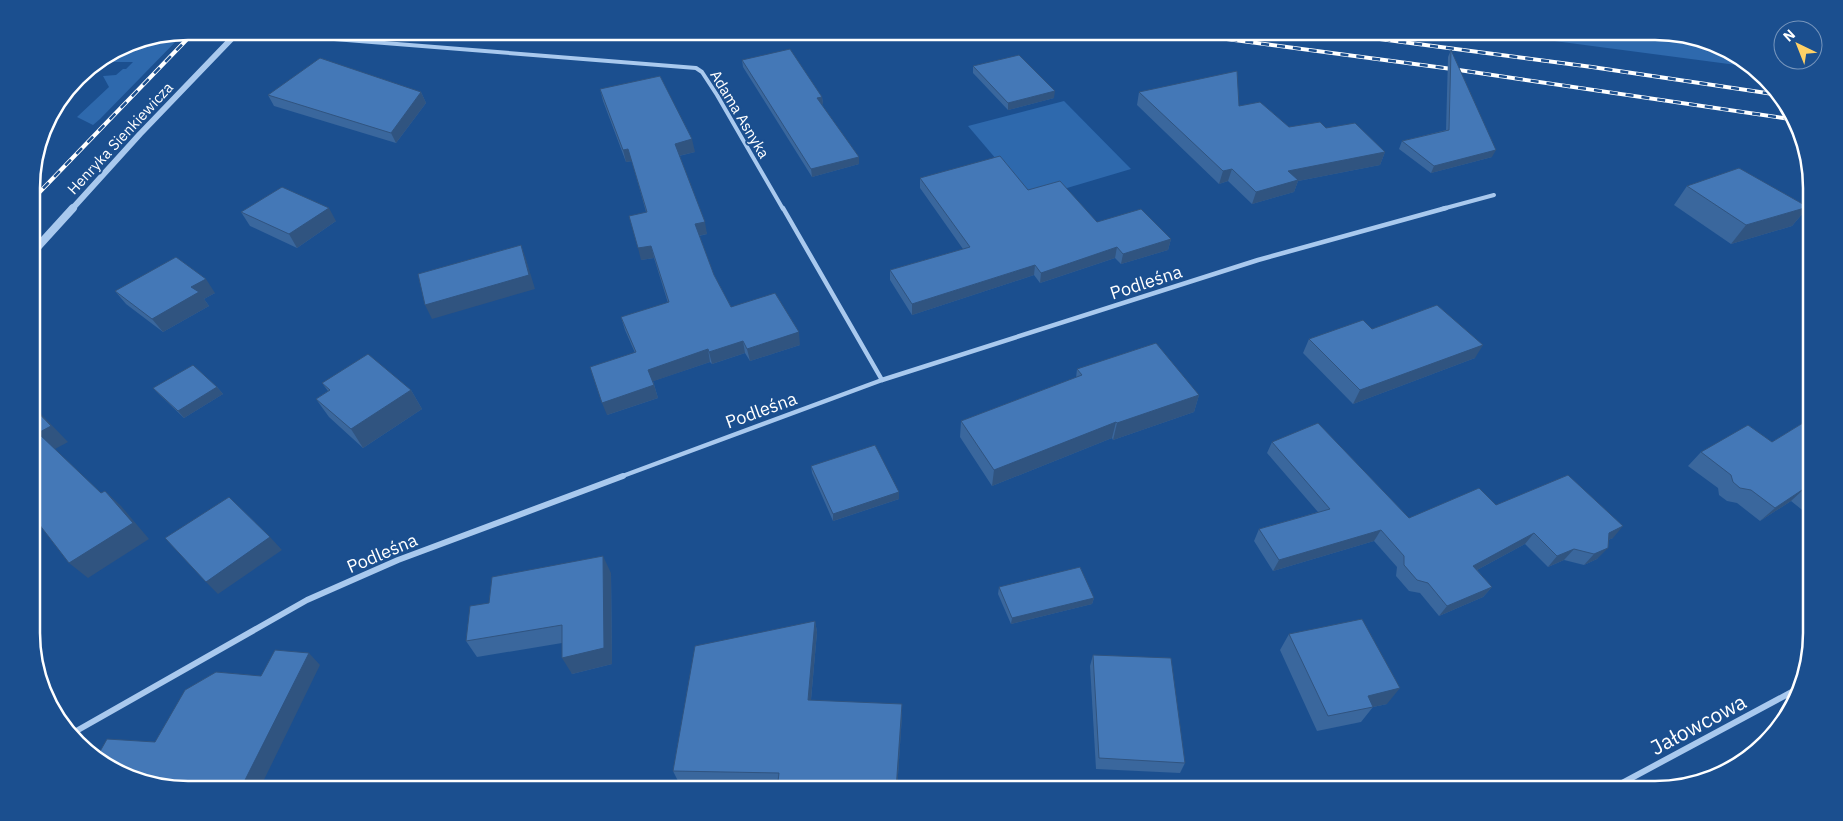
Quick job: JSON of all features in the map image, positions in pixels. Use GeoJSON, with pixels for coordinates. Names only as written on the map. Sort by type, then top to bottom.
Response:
{"type":"FeatureCollection","features":[{"type":"Feature","properties":{"kind":"street","name":"Adama Asnyka"},"geometry":{"type":"LineString","coordinates":[[346,40],[696,68],[702,72],[717,95],[882,380]]}},
{"type":"Feature","properties":{"kind":"street","name":"Henryka Sienkiewicza"},"geometry":{"type":"LineString","coordinates":[[40,244],[227,42]]}},
{"type":"Feature","properties":{"kind":"street","name":"Podleśna"},"geometry":{"type":"LineString","coordinates":[[77,731],[299,605],[372,570],[882,380],[1258,260],[1494,195]]}},
{"type":"Feature","properties":{"kind":"street","name":"Jałowcowa"},"geometry":{"type":"LineString","coordinates":[[1627,781],[1791,693]]}},
{"type":"Feature","properties":{"kind":"shaded area"},"geometry":{"type":"Polygon","coordinates":[[[177,40],[93,125],[77,117],[109,87],[103,76],[116,75],[133,62],[111,62],[131,51],[150,45],[177,40]]]}},
{"type":"Feature","properties":{"kind":"shaded area"},"geometry":{"type":"Polygon","coordinates":[[[1547,40],[1664,40],[1693,45],[1712,51],[1736,65],[1547,40]]]}},
{"type":"Feature","properties":{"kind":"shaded area"},"geometry":{"type":"Polygon","coordinates":[[[1064,101],[1131,169],[1030,199],[968,126],[1064,101]]]}},
{"type":"Feature","properties":{"kind":"building"},"geometry":{"type":"Polygon","coordinates":[[[790,49],[822,97],[817,98],[859,157],[811,169],[742,60],[790,49]]]}},
{"type":"Feature","properties":{"kind":"building"},"geometry":{"type":"Polygon","coordinates":[[[1451,50],[1496,150],[1434,166],[1402,141],[1449,130],[1451,50]]]}},
{"type":"Feature","properties":{"kind":"building"},"geometry":{"type":"Polygon","coordinates":[[[1019,55],[1055,91],[1008,103],[973,66],[1019,55]]]}},
{"type":"Feature","properties":{"kind":"building"},"geometry":{"type":"Polygon","coordinates":[[[320,58],[421,92],[391,133],[268,95],[320,58]]]}},
{"type":"Feature","properties":{"kind":"building"},"geometry":{"type":"Polygon","coordinates":[[[1237,71],[1239,106],[1260,102],[1289,127],[1320,122],[1326,128],[1355,123],[1385,152],[1288,171],[1298,180],[1256,192],[1232,169],[1223,171],[1139,92],[1237,71]]]}},
{"type":"Feature","properties":{"kind":"building"},"geometry":{"type":"Polygon","coordinates":[[[660,76],[692,139],[675,144],[705,222],[695,224],[714,275],[731,307],[775,293],[799,332],[747,349],[743,341],[709,352],[708,349],[648,370],[654,385],[602,403],[590,367],[636,352],[621,317],[669,302],[651,246],[638,248],[629,216],[647,212],[628,149],[623,150],[600,89],[660,76]]]}},
{"type":"Feature","properties":{"kind":"building"},"geometry":{"type":"Polygon","coordinates":[[[1000,156],[1028,190],[1060,181],[1097,222],[1141,209],[1171,239],[1123,254],[1117,247],[1041,273],[1035,265],[912,304],[890,270],[970,247],[920,178],[1000,156]]]}},
{"type":"Feature","properties":{"kind":"building"},"geometry":{"type":"Polygon","coordinates":[[[1739,168],[1803,204],[1803,208],[1746,225],[1687,186],[1739,168]]]}},
{"type":"Feature","properties":{"kind":"building"},"geometry":{"type":"Polygon","coordinates":[[[282,187],[329,208],[289,234],[241,212],[282,187]]]}},
{"type":"Feature","properties":{"kind":"building"},"geometry":{"type":"Polygon","coordinates":[[[521,245],[529,275],[425,305],[418,274],[521,245]]]}},
{"type":"Feature","properties":{"kind":"building"},"geometry":{"type":"Polygon","coordinates":[[[176,257],[206,279],[191,287],[199,292],[152,319],[115,291],[176,257]]]}},
{"type":"Feature","properties":{"kind":"building"},"geometry":{"type":"Polygon","coordinates":[[[1437,305],[1483,345],[1360,390],[1309,339],[1363,320],[1372,329],[1437,305]]]}},
{"type":"Feature","properties":{"kind":"building"},"geometry":{"type":"Polygon","coordinates":[[[1156,343],[1199,395],[1116,422],[994,470],[961,421],[1082,375],[1077,369],[1156,343]]]}},
{"type":"Feature","properties":{"kind":"building"},"geometry":{"type":"Polygon","coordinates":[[[368,354],[411,390],[351,429],[316,399],[330,390],[322,383],[368,354]]]}},
{"type":"Feature","properties":{"kind":"building"},"geometry":{"type":"Polygon","coordinates":[[[193,365],[217,387],[178,411],[153,388],[193,365]]]}},
{"type":"Feature","properties":{"kind":"building"},"geometry":{"type":"Polygon","coordinates":[[[40,414],[51,426],[40,432],[40,414]]]}},
{"type":"Feature","properties":{"kind":"building"},"geometry":{"type":"Polygon","coordinates":[[[1318,423],[1409,518],[1479,488],[1496,505],[1568,475],[1623,526],[1609,533],[1608,548],[1594,554],[1574,549],[1557,556],[1534,533],[1473,566],[1492,587],[1447,606],[1428,583],[1417,580],[1404,565],[1404,556],[1381,530],[1279,560],[1259,529],[1330,509],[1272,442],[1318,423]]]}},
{"type":"Feature","properties":{"kind":"building"},"geometry":{"type":"Polygon","coordinates":[[[1803,423],[1803,489],[1775,508],[1751,490],[1740,488],[1733,482],[1731,475],[1701,452],[1748,425],[1772,442],[1803,423]]]}},
{"type":"Feature","properties":{"kind":"building"},"geometry":{"type":"Polygon","coordinates":[[[40,435],[101,493],[105,491],[133,523],[69,563],[40,525],[40,435]]]}},
{"type":"Feature","properties":{"kind":"building"},"geometry":{"type":"Polygon","coordinates":[[[875,445],[899,492],[833,514],[811,466],[875,445]]]}},
{"type":"Feature","properties":{"kind":"building"},"geometry":{"type":"Polygon","coordinates":[[[229,497],[270,537],[206,582],[165,538],[229,497]]]}},
{"type":"Feature","properties":{"kind":"building"},"geometry":{"type":"Polygon","coordinates":[[[603,556],[604,648],[562,658],[562,625],[466,641],[470,606],[489,603],[492,577],[603,556]]]}},
{"type":"Feature","properties":{"kind":"building"},"geometry":{"type":"Polygon","coordinates":[[[1080,567],[1094,598],[1012,618],[999,587],[1080,567]]]}},
{"type":"Feature","properties":{"kind":"building"},"geometry":{"type":"Polygon","coordinates":[[[1362,619],[1400,688],[1368,696],[1373,707],[1328,716],[1289,634],[1362,619]]]}},
{"type":"Feature","properties":{"kind":"building"},"geometry":{"type":"Polygon","coordinates":[[[815,621],[808,700],[902,704],[897,781],[778,781],[779,773],[673,771],[695,646],[815,621]]]}},
{"type":"Feature","properties":{"kind":"building"},"geometry":{"type":"Polygon","coordinates":[[[275,650],[309,653],[245,781],[179,781],[159,778],[131,770],[100,751],[107,739],[155,742],[185,690],[216,672],[261,676],[275,650]]]}},
{"type":"Feature","properties":{"kind":"building"},"geometry":{"type":"Polygon","coordinates":[[[1093,655],[1171,658],[1185,763],[1099,758],[1093,655]]]}},
{"type":"Feature","properties":{"kind":"railway"},"geometry":{"type":"LineString","coordinates":[[40,192],[186,40]]}},
{"type":"Feature","properties":{"kind":"railway"},"geometry":{"type":"LineString","coordinates":[[1234,40],[1452,69],[1785,118]]}},
{"type":"Feature","properties":{"kind":"railway"},"geometry":{"type":"LineString","coordinates":[[1387,40],[1592,67],[1768,93]]}}]}
